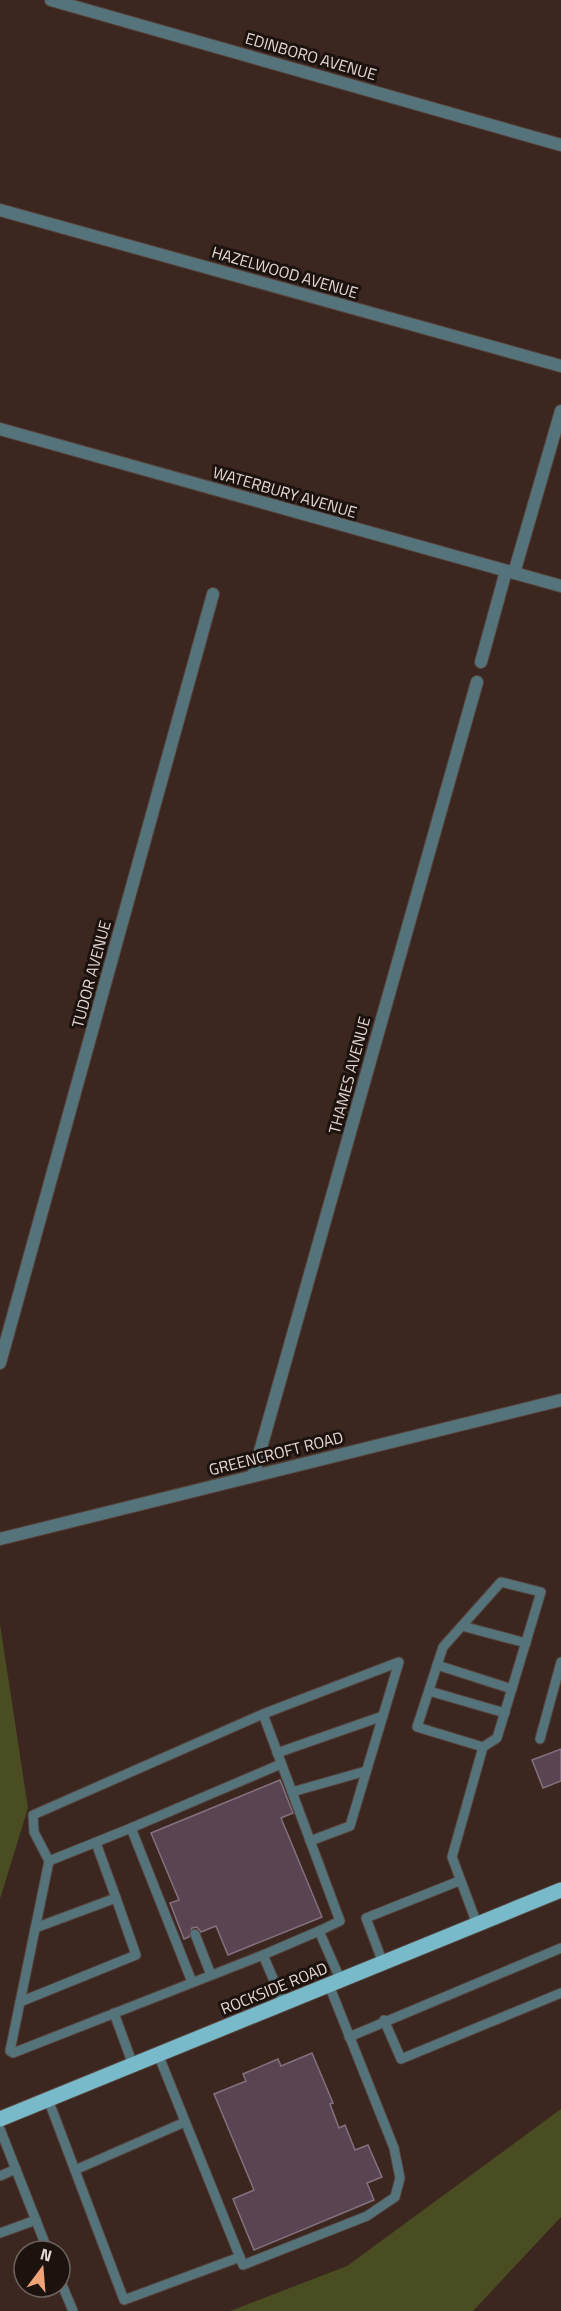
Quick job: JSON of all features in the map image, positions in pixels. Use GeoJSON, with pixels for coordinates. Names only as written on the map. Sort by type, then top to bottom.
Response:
{"type":"FeatureCollection","features":[{"type":"Feature","properties":{"kind":"main road","name":"ROCKSIDE ROAD"},"geometry":{"type":"LineString","coordinates":[[0,2119],[561,1890]]}},
{"type":"Feature","properties":{"kind":"street","name":"EDINBORO AVENUE"},"geometry":{"type":"LineString","coordinates":[[51,0],[561,144]]}},
{"type":"Feature","properties":{"kind":"street","name":"HAZELWOOD AVENUE"},"geometry":{"type":"LineString","coordinates":[[0,210],[561,366]]}},
{"type":"Feature","properties":{"kind":"street"},"geometry":{"type":"LineString","coordinates":[[481,662],[561,411]]}},
{"type":"Feature","properties":{"kind":"street","name":"WATERBURY AVENUE"},"geometry":{"type":"LineString","coordinates":[[0,429],[561,586]]}},
{"type":"Feature","properties":{"kind":"street","name":"TUDOR AVENUE"},"geometry":{"type":"LineString","coordinates":[[0,1363],[213,594]]}},
{"type":"Feature","properties":{"kind":"street","name":"THAMES AVENUE"},"geometry":{"type":"LineString","coordinates":[[253,1476],[477,682]]}},
{"type":"Feature","properties":{"kind":"street","name":"GREENCROFT ROAD"},"geometry":{"type":"LineString","coordinates":[[0,1539],[561,1400]]}},
{"type":"Feature","properties":{"kind":"lane"},"geometry":{"type":"LineString","coordinates":[[477,1924],[459,1881],[452,1857],[483,1747],[497,1738],[541,1592],[501,1582],[443,1647],[417,1727],[483,1747]]}},
{"type":"Feature","properties":{"kind":"lane"},"geometry":{"type":"LineString","coordinates":[[462,1626],[526,1643]]}},
{"type":"Feature","properties":{"kind":"lane"},"geometry":{"type":"LineString","coordinates":[[263,1714],[281,1764],[340,1921],[263,1955],[13,2054],[10,2051],[49,1861],[34,1832],[33,1815],[263,1714],[399,1662],[350,1826],[310,1841]]}},
{"type":"Feature","properties":{"kind":"lane"},"geometry":{"type":"LineString","coordinates":[[540,1739],[561,1662]]}},
{"type":"Feature","properties":{"kind":"lane"},"geometry":{"type":"LineString","coordinates":[[437,1665],[512,1689]]}},
{"type":"Feature","properties":{"kind":"lane"},"geometry":{"type":"LineString","coordinates":[[429,1691],[505,1713]]}},
{"type":"Feature","properties":{"kind":"lane"},"geometry":{"type":"LineString","coordinates":[[277,1753],[383,1716]]}},
{"type":"Feature","properties":{"kind":"lane"},"geometry":{"type":"LineString","coordinates":[[49,1861],[281,1764]]}},
{"type":"Feature","properties":{"kind":"lane"},"geometry":{"type":"LineString","coordinates":[[292,1792],[366,1771]]}},
{"type":"Feature","properties":{"kind":"lane"},"geometry":{"type":"LineString","coordinates":[[131,1828],[192,1982]]}},
{"type":"Feature","properties":{"kind":"lane"},"geometry":{"type":"LineString","coordinates":[[20,2002],[136,1955],[96,1842]]}},
{"type":"Feature","properties":{"kind":"lane"},"geometry":{"type":"LineString","coordinates":[[383,1963],[366,1918],[459,1881]]}},
{"type":"Feature","properties":{"kind":"lane"},"geometry":{"type":"LineString","coordinates":[[35,1928],[116,1898]]}},
{"type":"Feature","properties":{"kind":"lane"},"geometry":{"type":"LineString","coordinates":[[158,2054],[243,2265],[367,2216],[395,2197],[400,2178],[394,2148],[350,2037],[319,1930]]}},
{"type":"Feature","properties":{"kind":"lane"},"geometry":{"type":"LineString","coordinates":[[195,1934],[211,1975]]}},
{"type":"Feature","properties":{"kind":"lane"},"geometry":{"type":"LineString","coordinates":[[350,2037],[384,2020],[561,1948]]}},
{"type":"Feature","properties":{"kind":"lane"},"geometry":{"type":"LineString","coordinates":[[263,1955],[284,2004]]}},
{"type":"Feature","properties":{"kind":"lane"},"geometry":{"type":"LineString","coordinates":[[384,2020],[401,2059],[561,1993]]}},
{"type":"Feature","properties":{"kind":"lane"},"geometry":{"type":"LineString","coordinates":[[114,2013],[133,2065]]}},
{"type":"Feature","properties":{"kind":"lane"},"geometry":{"type":"LineString","coordinates":[[48,2099],[124,2300],[240,2257]]}},
{"type":"Feature","properties":{"kind":"lane"},"geometry":{"type":"LineString","coordinates":[[75,2170],[185,2122]]}},
{"type":"Feature","properties":{"kind":"lane"},"geometry":{"type":"LineString","coordinates":[[0,2129],[43,2239]]}},
{"type":"Feature","properties":{"kind":"lane"},"geometry":{"type":"LineString","coordinates":[[0,2176],[16,2169]]}},
{"type":"Feature","properties":{"kind":"lane"},"geometry":{"type":"LineString","coordinates":[[0,2233],[36,2220]]}},
{"type":"Feature","properties":{"kind":"green space"},"geometry":{"type":"Polygon","coordinates":[[[0,1624],[28,1808],[0,1899],[0,1624]]]}},
{"type":"Feature","properties":{"kind":"green space"},"geometry":{"type":"Polygon","coordinates":[[[561,2109],[561,2217],[473,2311],[230,2311],[347,2266],[561,2109]]]}},
{"type":"Feature","properties":{"kind":"building"},"geometry":{"type":"Polygon","coordinates":[[[561,1749],[561,1781],[543,1788],[532,1760],[561,1749]]]}},
{"type":"Feature","properties":{"kind":"building"},"geometry":{"type":"Polygon","coordinates":[[[280,1780],[293,1813],[281,1818],[322,1917],[228,1955],[216,1926],[201,1932],[197,1927],[192,1928],[189,1937],[184,1939],[170,1903],[179,1900],[151,1833],[280,1780]]]}},
{"type":"Feature","properties":{"kind":"building"},"geometry":{"type":"Polygon","coordinates":[[[312,2053],[333,2103],[330,2104],[339,2128],[345,2125],[355,2150],[368,2145],[382,2177],[367,2183],[374,2200],[254,2250],[233,2199],[254,2190],[214,2094],[246,2081],[243,2074],[278,2059],[281,2066],[312,2053]]]}}]}
